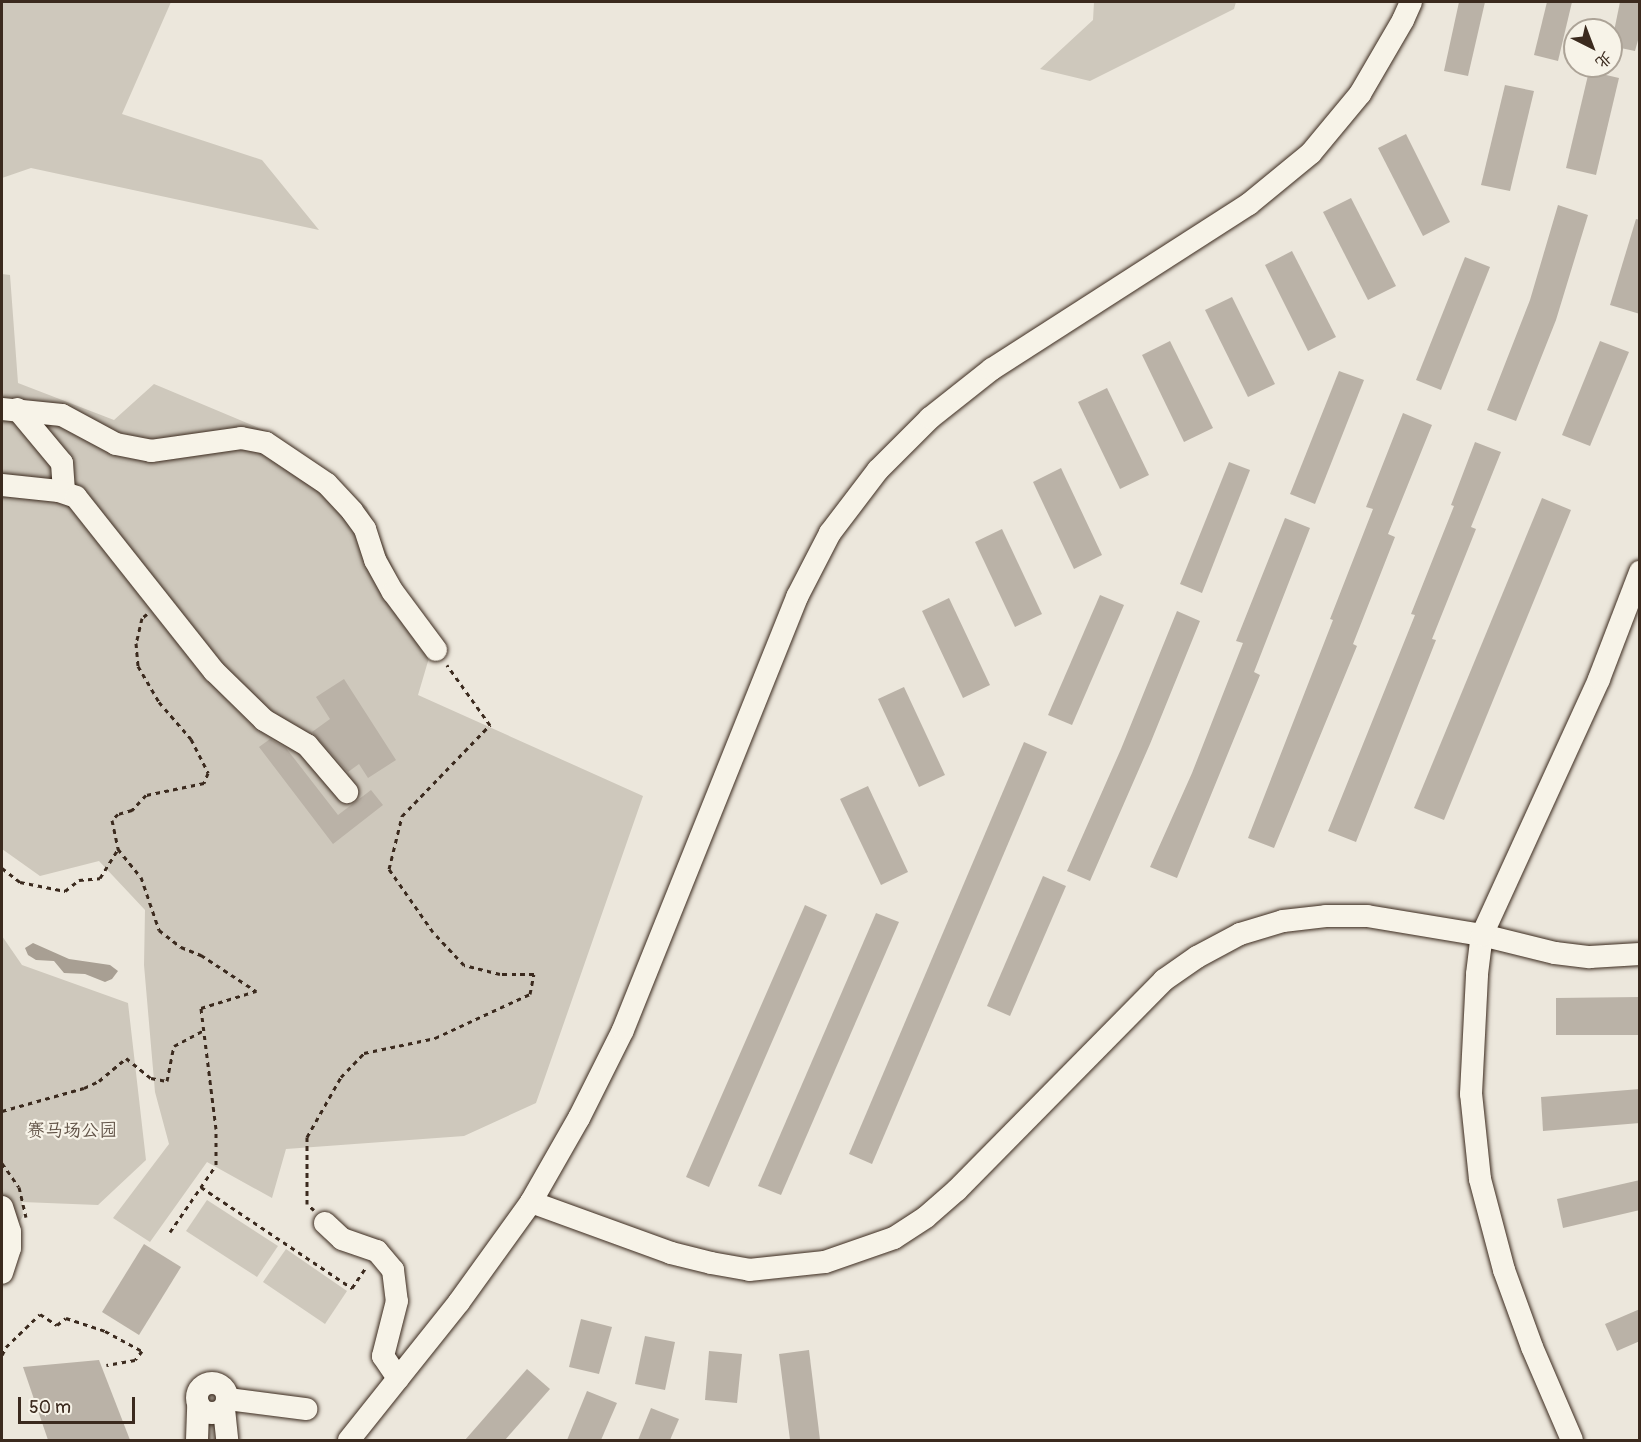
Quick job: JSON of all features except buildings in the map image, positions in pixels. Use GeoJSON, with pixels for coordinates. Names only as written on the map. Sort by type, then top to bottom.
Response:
{"type":"FeatureCollection","features":[{"type":"Feature","properties":{"kind":"street"},"geometry":{"type":"LineString","coordinates":[[349,1440],[459,1302],[531,1202],[579,1118],[622,1030],[797,597],[830,533],[878,471],[930,418],[992,369],[1249,204],[1311,153],[1360,94],[1403,20],[1410,2]]}},
{"type":"Feature","properties":{"kind":"street"},"geometry":{"type":"LineString","coordinates":[[9,409],[62,463],[64,492]]}},
{"type":"Feature","properties":{"kind":"street"},"geometry":{"type":"LineString","coordinates":[[9,409],[62,415],[116,444],[151,451],[241,438],[266,443],[327,484],[352,511],[364,530],[375,560],[393,592],[436,650]]}},
{"type":"Feature","properties":{"kind":"street"},"geometry":{"type":"LineString","coordinates":[[2,485],[64,492],[76,497],[85,505],[214,671],[276,729],[307,745],[347,792]]}},
{"type":"Feature","properties":{"kind":"street"},"geometry":{"type":"LineString","coordinates":[[1572,1440],[1532,1347],[1504,1270],[1480,1179],[1471,1094],[1482,935],[1599,679],[1640,572]]}},
{"type":"Feature","properties":{"kind":"street"},"geometry":{"type":"LineString","coordinates":[[531,1202],[671,1253],[711,1263],[749,1270],[825,1262],[894,1238],[926,1217],[957,1190],[1164,980],[1197,957],[1240,934],[1283,921],[1326,916],[1367,916],[1482,935],[1555,953],[1590,957],[1640,954]]}},
{"type":"Feature","properties":{"kind":"street"},"geometry":{"type":"LineString","coordinates":[[2,1208],[10,1232],[10,1248],[2,1273]]}},
{"type":"Feature","properties":{"kind":"street"},"geometry":{"type":"LineString","coordinates":[[325,1222],[342,1239],[377,1251],[387,1260],[396,1280],[397,1301],[383,1356],[398,1378]]}},
{"type":"Feature","properties":{"kind":"street"},"geometry":{"type":"LineString","coordinates":[[197,1440],[199,1390],[211,1382],[225,1389],[227,1440]]}},
{"type":"Feature","properties":{"kind":"street"},"geometry":{"type":"LineString","coordinates":[[226,1404],[306,1409]]}},
{"type":"Feature","properties":{"kind":"path"},"geometry":{"type":"LineString","coordinates":[[159,602],[142,618],[136,643],[138,666],[159,702],[191,739],[208,773],[204,783],[146,795],[132,810],[118,814],[112,820],[118,849],[141,877],[159,930],[256,991],[201,1008],[216,1129],[216,1165],[170,1232]]}},
{"type":"Feature","properties":{"kind":"path"},"geometry":{"type":"LineString","coordinates":[[325,1222],[307,1204],[307,1137],[341,1077],[364,1053],[435,1038],[530,994],[534,974],[500,974],[464,965],[433,933],[389,869],[402,816],[490,725],[436,650]]}},
{"type":"Feature","properties":{"kind":"path"},"geometry":{"type":"LineString","coordinates":[[2,868],[20,882],[65,891],[79,880],[100,878],[118,849]]}},
{"type":"Feature","properties":{"kind":"path"},"geometry":{"type":"LineString","coordinates":[[2,1111],[84,1088],[99,1081],[126,1058],[151,1078],[167,1080],[174,1046],[203,1031]]}},
{"type":"Feature","properties":{"kind":"path"},"geometry":{"type":"LineString","coordinates":[[201,1187],[352,1288],[377,1251]]}},
{"type":"Feature","properties":{"kind":"path"},"geometry":{"type":"LineString","coordinates":[[2,1356],[6,1347],[40,1314],[57,1325],[66,1318],[105,1331],[142,1351],[135,1360],[106,1365]]}},
{"type":"Feature","properties":{"kind":"green space"},"geometry":{"type":"Polygon","coordinates":[[[2,2],[171,2],[122,114],[262,160],[319,230],[31,168],[2,178],[2,2]]]}},
{"type":"Feature","properties":{"kind":"green space"},"geometry":{"type":"Polygon","coordinates":[[[1094,2],[1236,2],[1234,9],[1090,81],[1040,69],[1093,20],[1094,2]]]}},
{"type":"Feature","properties":{"kind":"green space"},"geometry":{"type":"Polygon","coordinates":[[[2,274],[10,275],[18,383],[114,420],[154,384],[273,434],[367,507],[408,603],[437,631],[418,695],[643,796],[536,1103],[464,1136],[286,1149],[272,1198],[207,1162],[150,1242],[113,1218],[169,1144],[155,1092],[144,965],[145,910],[99,861],[40,876],[2,849],[2,274]]]}},
{"type":"Feature","properties":{"kind":"green space","name":"赛马场公园"},"geometry":{"type":"Polygon","coordinates":[[[2,936],[22,965],[128,1003],[146,1160],[98,1205],[22,1202],[23,1216],[18,1224],[2,1201],[2,936]]]}},
{"type":"Feature","properties":{"kind":"green space"},"geometry":{"type":"Polygon","coordinates":[[[207,1200],[278,1246],[257,1277],[186,1231],[207,1200]]]}},
{"type":"Feature","properties":{"kind":"green space"},"geometry":{"type":"Polygon","coordinates":[[[286,1249],[347,1291],[325,1324],[263,1282],[286,1249]]]}},
{"type":"Feature","properties":{"kind":"green space"},"geometry":{"type":"Polygon","coordinates":[[[202,1416],[217,1418],[219,1440],[201,1440],[202,1416]]]}},
{"type":"Feature","properties":{"kind":"shaded area"},"geometry":{"type":"Polygon","coordinates":[[[33,943],[69,959],[110,965],[118,971],[112,979],[105,982],[85,974],[64,973],[54,961],[36,960],[28,955],[25,948],[33,943]]]}}]}
